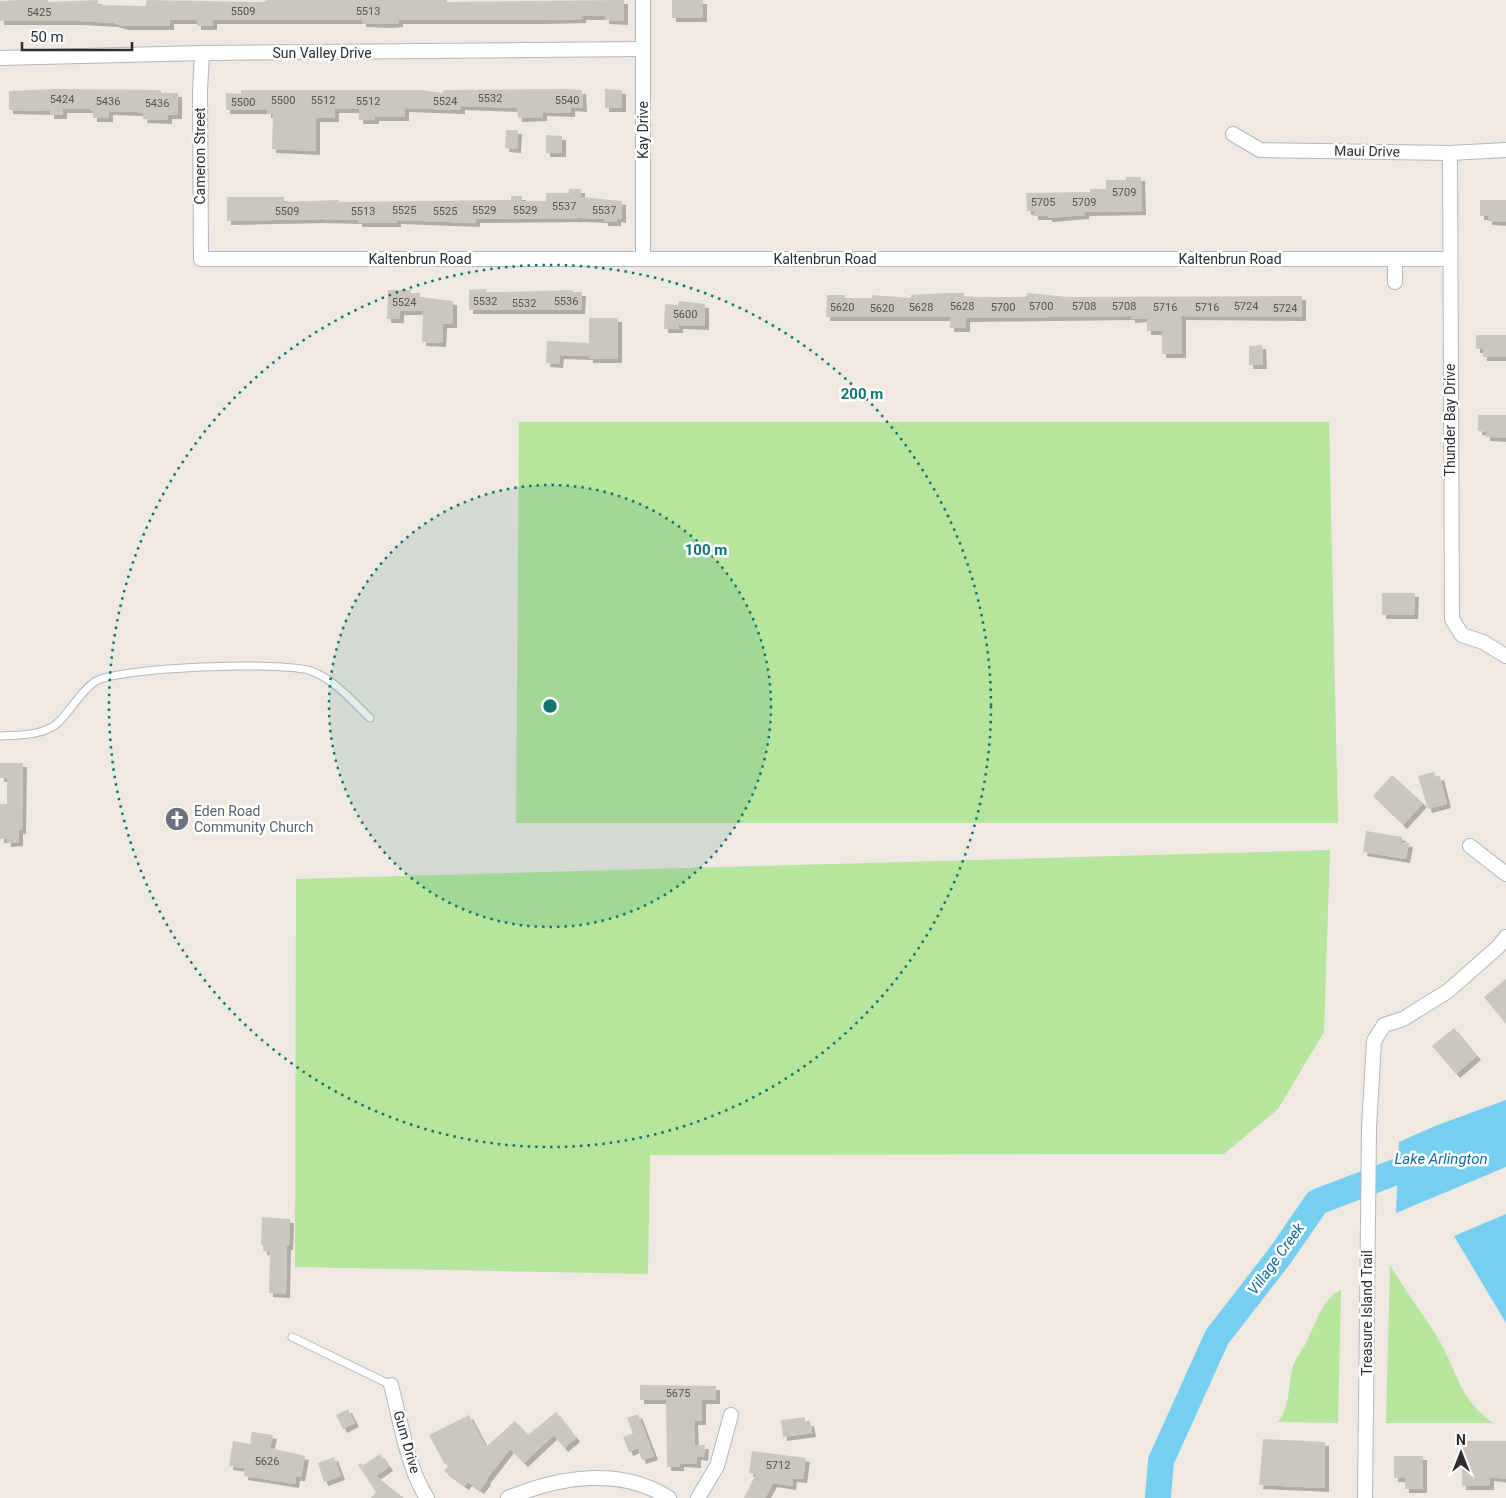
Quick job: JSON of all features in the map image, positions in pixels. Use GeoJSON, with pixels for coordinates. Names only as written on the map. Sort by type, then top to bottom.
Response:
{"type":"FeatureCollection","features":[{"type":"Feature","properties":{"kind":"street","name":"Kay Drive"},"geometry":{"type":"LineString","coordinates":[[643,0],[643,259]]}},
{"type":"Feature","properties":{"kind":"street","name":"Sun Valley Drive"},"geometry":{"type":"LineString","coordinates":[[0,58],[202,53],[643,49]]}},
{"type":"Feature","properties":{"kind":"street","name":"Cameron Street"},"geometry":{"type":"LineString","coordinates":[[201,259],[200,91],[202,53]]}},
{"type":"Feature","properties":{"kind":"street","name":"Maui Drive"},"geometry":{"type":"LineString","coordinates":[[1233,134],[1260,150],[1450,153],[1506,150]]}},
{"type":"Feature","properties":{"kind":"street","name":"Thunder Bay Drive"},"geometry":{"type":"LineString","coordinates":[[1450,153],[1452,619],[1462,635],[1483,642],[1506,656]]}},
{"type":"Feature","properties":{"kind":"street","name":"Kaltenbrun Road"},"geometry":{"type":"LineString","coordinates":[[201,259],[1450,259]]}},
{"type":"Feature","properties":{"kind":"street"},"geometry":{"type":"LineString","coordinates":[[1395,259],[1395,282]]}},
{"type":"Feature","properties":{"kind":"street"},"geometry":{"type":"LineString","coordinates":[[1470,846],[1506,874]]}},
{"type":"Feature","properties":{"kind":"street","name":"Treasure Island Trail"},"geometry":{"type":"LineString","coordinates":[[1365,1498],[1369,1128],[1374,1040],[1384,1025],[1403,1019],[1448,991],[1498,947],[1506,937]]}},
{"type":"Feature","properties":{"kind":"street","name":"Gum Drive"},"geometry":{"type":"LineString","coordinates":[[392,1385],[407,1445],[422,1490],[427,1498]]}},
{"type":"Feature","properties":{"kind":"street"},"geometry":{"type":"LineString","coordinates":[[698,1498],[717,1466],[731,1415]]}},
{"type":"Feature","properties":{"kind":"street"},"geometry":{"type":"LineString","coordinates":[[508,1498],[537,1486],[583,1478],[604,1478],[638,1483],[669,1498]]}},
{"type":"Feature","properties":{"kind":"lane"},"geometry":{"type":"LineString","coordinates":[[0,736],[25,735],[54,727],[74,702],[96,681],[120,673],[163,670],[285,665],[311,671],[332,682],[370,718]]}},
{"type":"Feature","properties":{"kind":"lane"},"geometry":{"type":"LineString","coordinates":[[292,1337],[392,1385]]}},
{"type":"Feature","properties":{"kind":"green space"},"geometry":{"type":"Polygon","coordinates":[[[519,422],[1329,422],[1338,823],[516,823],[519,422]]]}},
{"type":"Feature","properties":{"kind":"green space"},"geometry":{"type":"Polygon","coordinates":[[[1330,850],[1324,1032],[1278,1109],[1224,1154],[650,1155],[648,1274],[295,1267],[296,879],[1330,850]]]}},
{"type":"Feature","properties":{"kind":"green space"},"geometry":{"type":"Polygon","coordinates":[[[1390,1265],[1439,1340],[1466,1395],[1473,1405],[1493,1423],[1386,1423],[1390,1265]]]}},
{"type":"Feature","properties":{"kind":"green space"},"geometry":{"type":"Polygon","coordinates":[[[1341,1290],[1338,1423],[1278,1422],[1287,1404],[1294,1363],[1324,1306],[1334,1294],[1341,1290]]]}},
{"type":"Feature","properties":{"kind":"water","name":"Lake Arlington"},"geometry":{"type":"Polygon","coordinates":[[[1506,1100],[1506,1167],[1396,1213],[1399,1142],[1435,1126],[1506,1100]]]}},
{"type":"Feature","properties":{"kind":"water"},"geometry":{"type":"Polygon","coordinates":[[[1506,1214],[1506,1323],[1454,1236],[1506,1214]]]}},
{"type":"Feature","properties":{"kind":"building"},"geometry":{"type":"Polygon","coordinates":[[[48,0],[48,2],[98,0],[98,5],[146,6],[146,0],[262,2],[268,0],[447,0],[447,2],[624,0],[624,21],[605,20],[605,16],[582,16],[582,19],[543,20],[399,20],[399,23],[387,24],[362,23],[362,20],[213,20],[213,26],[197,26],[197,20],[170,20],[170,26],[124,26],[114,23],[79,21],[0,21],[0,1],[48,0]]]}},
{"type":"Feature","properties":{"kind":"building"},"geometry":{"type":"Polygon","coordinates":[[[672,0],[703,0],[703,18],[672,18],[672,0]]]}},
{"type":"Feature","properties":{"kind":"building"},"geometry":{"type":"Polygon","coordinates":[[[55,89],[161,90],[161,93],[178,93],[178,115],[168,115],[168,120],[143,119],[144,113],[109,111],[109,118],[93,118],[93,111],[90,111],[90,109],[63,109],[63,115],[50,115],[50,111],[9,110],[9,91],[55,89]]]}},
{"type":"Feature","properties":{"kind":"building"},"geometry":{"type":"Polygon","coordinates":[[[605,89],[622,90],[622,108],[605,108],[605,89]]]}},
{"type":"Feature","properties":{"kind":"building"},"geometry":{"type":"Polygon","coordinates":[[[241,90],[421,90],[443,93],[443,90],[582,90],[583,108],[571,107],[571,113],[543,112],[543,117],[518,118],[517,108],[461,106],[461,110],[405,108],[405,117],[375,117],[375,120],[359,120],[359,109],[335,109],[335,118],[316,118],[316,151],[272,149],[273,114],[267,114],[267,110],[226,110],[226,93],[241,94],[241,90]]]}},
{"type":"Feature","properties":{"kind":"building"},"geometry":{"type":"Polygon","coordinates":[[[506,130],[518,130],[517,149],[505,148],[506,130]]]}},
{"type":"Feature","properties":{"kind":"building"},"geometry":{"type":"Polygon","coordinates":[[[546,135],[562,136],[562,153],[546,153],[546,135]]]}},
{"type":"Feature","properties":{"kind":"building"},"geometry":{"type":"Polygon","coordinates":[[[1126,177],[1141,177],[1142,211],[1085,212],[1085,215],[1048,218],[1048,216],[1034,216],[1034,211],[1027,211],[1026,193],[1090,192],[1090,189],[1106,189],[1106,180],[1126,180],[1126,177]]]}},
{"type":"Feature","properties":{"kind":"building"},"geometry":{"type":"Polygon","coordinates":[[[569,189],[581,189],[581,197],[622,201],[622,219],[617,218],[617,222],[604,222],[604,219],[581,218],[476,219],[476,223],[397,220],[397,223],[358,223],[358,220],[321,219],[227,221],[227,197],[284,197],[284,202],[339,200],[339,202],[511,200],[511,196],[522,196],[522,201],[546,201],[546,193],[569,193],[569,189]]]}},
{"type":"Feature","properties":{"kind":"building"},"geometry":{"type":"Polygon","coordinates":[[[1480,200],[1506,200],[1506,222],[1488,221],[1488,216],[1480,216],[1480,200]]]}},
{"type":"Feature","properties":{"kind":"building"},"geometry":{"type":"Polygon","coordinates":[[[486,289],[486,292],[573,290],[573,292],[582,292],[581,310],[469,310],[469,290],[486,289]]]}},
{"type":"Feature","properties":{"kind":"building"},"geometry":{"type":"Polygon","coordinates":[[[388,290],[411,290],[411,293],[420,293],[420,297],[453,301],[453,324],[443,324],[442,343],[422,342],[423,311],[400,311],[400,319],[387,319],[388,290]]]}},
{"type":"Feature","properties":{"kind":"building"},"geometry":{"type":"Polygon","coordinates":[[[964,293],[964,296],[980,297],[1022,297],[1027,296],[1027,293],[1068,297],[1302,296],[1302,317],[1182,316],[1182,354],[1162,354],[1162,331],[1147,331],[1147,318],[1131,319],[1131,316],[966,318],[966,328],[950,328],[950,317],[826,317],[827,295],[845,295],[845,298],[872,298],[872,295],[911,298],[911,295],[964,293]]]}},
{"type":"Feature","properties":{"kind":"building"},"geometry":{"type":"Polygon","coordinates":[[[679,301],[705,304],[705,326],[679,325],[679,329],[664,329],[665,304],[678,305],[679,301]]]}},
{"type":"Feature","properties":{"kind":"building"},"geometry":{"type":"Polygon","coordinates":[[[589,318],[618,318],[618,359],[589,359],[589,356],[560,355],[559,364],[546,363],[547,341],[589,343],[589,318]]]}},
{"type":"Feature","properties":{"kind":"building"},"geometry":{"type":"Polygon","coordinates":[[[1476,335],[1506,335],[1506,357],[1483,357],[1483,349],[1476,349],[1476,335]]]}},
{"type":"Feature","properties":{"kind":"building"},"geometry":{"type":"Polygon","coordinates":[[[1262,345],[1263,365],[1249,365],[1249,346],[1262,345]]]}},
{"type":"Feature","properties":{"kind":"building"},"geometry":{"type":"Polygon","coordinates":[[[1478,415],[1506,415],[1506,438],[1486,437],[1486,432],[1478,431],[1478,415]]]}},
{"type":"Feature","properties":{"kind":"building"},"geometry":{"type":"Polygon","coordinates":[[[1382,593],[1415,593],[1414,615],[1382,615],[1382,593]]]}},
{"type":"Feature","properties":{"kind":"building"},"geometry":{"type":"Polygon","coordinates":[[[0,763],[23,763],[22,830],[19,830],[19,842],[7,843],[7,839],[0,839],[0,804],[7,804],[7,778],[0,778],[0,763]]]}},
{"type":"Feature","properties":{"kind":"building"},"geometry":{"type":"Polygon","coordinates":[[[1434,772],[1435,777],[1440,776],[1447,804],[1428,809],[1418,776],[1434,772]]]}},
{"type":"Feature","properties":{"kind":"building"},"geometry":{"type":"Polygon","coordinates":[[[1392,775],[1423,803],[1403,825],[1373,796],[1392,775]]]}},
{"type":"Feature","properties":{"kind":"building"},"geometry":{"type":"Polygon","coordinates":[[[1366,831],[1402,837],[1402,842],[1409,843],[1406,859],[1363,852],[1366,831]]]}},
{"type":"Feature","properties":{"kind":"building"},"geometry":{"type":"Polygon","coordinates":[[[1506,979],[1506,1024],[1484,997],[1506,979]]]}},
{"type":"Feature","properties":{"kind":"building"},"geometry":{"type":"Polygon","coordinates":[[[1454,1028],[1477,1056],[1456,1074],[1432,1046],[1454,1028]]]}},
{"type":"Feature","properties":{"kind":"building"},"geometry":{"type":"Polygon","coordinates":[[[262,1217],[290,1219],[289,1246],[287,1246],[286,1294],[269,1293],[270,1252],[263,1251],[263,1245],[261,1245],[262,1217]]]}},
{"type":"Feature","properties":{"kind":"building"},"geometry":{"type":"Polygon","coordinates":[[[640,1385],[716,1386],[716,1400],[702,1400],[702,1421],[694,1421],[695,1445],[705,1445],[704,1457],[697,1456],[697,1464],[680,1463],[680,1467],[667,1467],[666,1400],[640,1400],[640,1385]]]}},
{"type":"Feature","properties":{"kind":"building"},"geometry":{"type":"Polygon","coordinates":[[[348,1409],[355,1423],[343,1429],[336,1415],[348,1409]]]}},
{"type":"Feature","properties":{"kind":"building"},"geometry":{"type":"Polygon","coordinates":[[[556,1412],[576,1438],[564,1448],[554,1435],[524,1463],[510,1449],[480,1490],[468,1482],[465,1486],[444,1471],[448,1466],[444,1463],[429,1435],[469,1415],[486,1447],[515,1421],[528,1435],[556,1412]]]}},
{"type":"Feature","properties":{"kind":"building"},"geometry":{"type":"Polygon","coordinates":[[[638,1414],[654,1456],[642,1460],[638,1448],[629,1452],[623,1437],[633,1433],[627,1418],[638,1414]]]}},
{"type":"Feature","properties":{"kind":"building"},"geometry":{"type":"Polygon","coordinates":[[[805,1417],[805,1423],[810,1422],[812,1433],[783,1437],[781,1420],[805,1417]]]}},
{"type":"Feature","properties":{"kind":"building"},"geometry":{"type":"Polygon","coordinates":[[[252,1432],[273,1435],[270,1448],[305,1456],[301,1477],[296,1477],[295,1484],[244,1476],[245,1468],[229,1466],[233,1441],[250,1444],[252,1432]]]}},
{"type":"Feature","properties":{"kind":"building"},"geometry":{"type":"Polygon","coordinates":[[[1263,1439],[1325,1442],[1325,1488],[1259,1485],[1263,1439]]]}},
{"type":"Feature","properties":{"kind":"building"},"geometry":{"type":"Polygon","coordinates":[[[1462,1441],[1506,1441],[1506,1479],[1490,1477],[1490,1486],[1462,1486],[1462,1441]]]}},
{"type":"Feature","properties":{"kind":"building"},"geometry":{"type":"Polygon","coordinates":[[[752,1451],[806,1458],[803,1479],[793,1478],[792,1486],[773,1483],[765,1498],[744,1498],[756,1474],[749,1473],[752,1451]]]}},
{"type":"Feature","properties":{"kind":"building"},"geometry":{"type":"Polygon","coordinates":[[[380,1454],[389,1467],[376,1476],[404,1498],[371,1498],[376,1492],[358,1465],[360,1463],[363,1465],[380,1454]]]}},
{"type":"Feature","properties":{"kind":"building"},"geometry":{"type":"Polygon","coordinates":[[[1394,1456],[1423,1456],[1423,1489],[1405,1489],[1405,1478],[1394,1478],[1394,1456]]]}},
{"type":"Feature","properties":{"kind":"building"},"geometry":{"type":"Polygon","coordinates":[[[334,1457],[341,1476],[324,1482],[318,1463],[334,1457]]]}},
{"type":"Feature","properties":{"kind":"waterway","name":"Village Creek"},"geometry":{"type":"LineString","coordinates":[[1158,1498],[1161,1461],[1217,1337],[1279,1257],[1317,1202],[1432,1158]]}},
{"type":"Feature","properties":{"kind":"place","name":"Eden Road Community Church"},"geometry":{"type":"Point","coordinates":[177,819]}}]}
